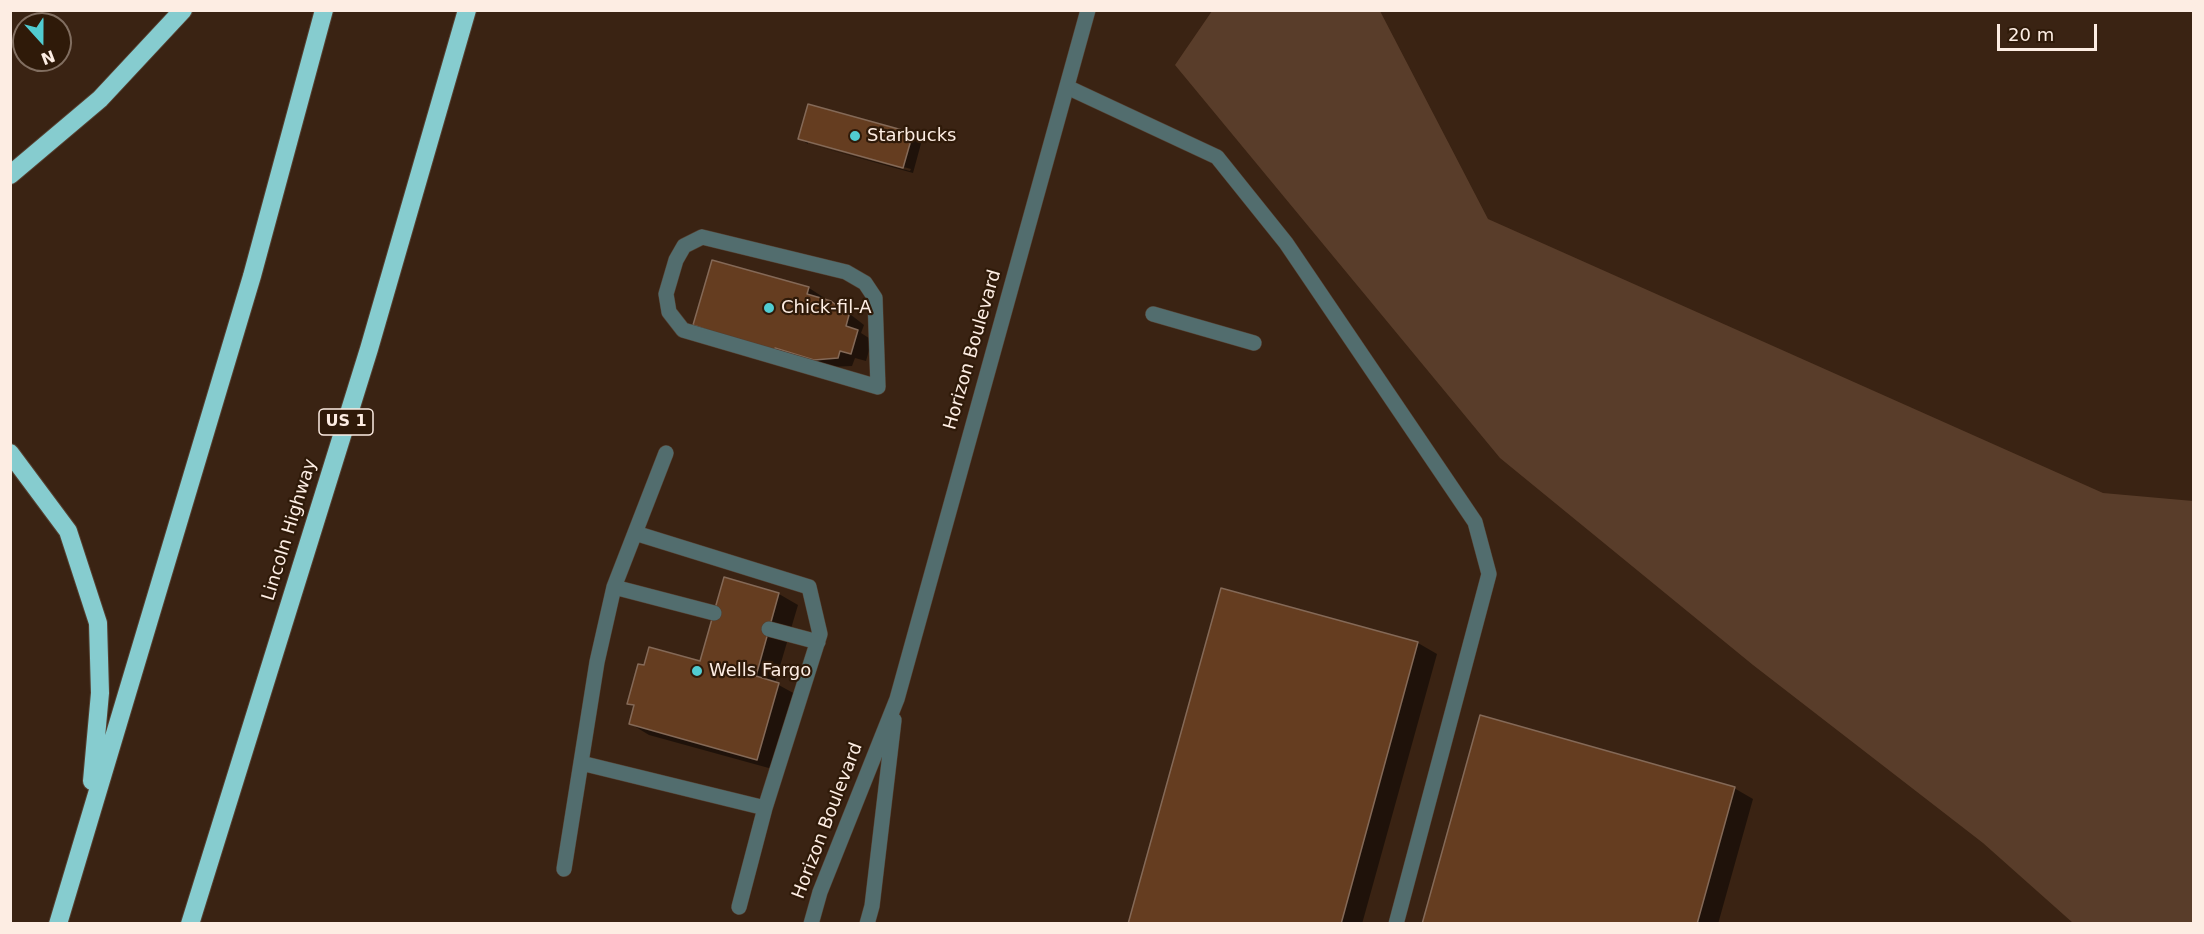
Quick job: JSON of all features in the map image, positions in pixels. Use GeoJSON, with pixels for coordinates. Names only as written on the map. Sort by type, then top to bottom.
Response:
{"type":"FeatureCollection","features":[{"type":"Feature","properties":{"kind":"highway"},"geometry":{"type":"LineString","coordinates":[[10,176],[100,99],[183,10]]}},
{"type":"Feature","properties":{"kind":"highway"},"geometry":{"type":"LineString","coordinates":[[58,924],[252,276],[324,10]]}},
{"type":"Feature","properties":{"kind":"highway","name":"Lincoln Highway"},"geometry":{"type":"LineString","coordinates":[[192,919],[369,349],[467,10]]}},
{"type":"Feature","properties":{"kind":"highway"},"geometry":{"type":"LineString","coordinates":[[10,453],[68,531],[98,623],[100,693],[88,821]]}},
{"type":"Feature","properties":{"kind":"street","name":"Horizon Boulevard"},"geometry":{"type":"LineString","coordinates":[[811,924],[820,892],[897,699],[1088,10]]}},
{"type":"Feature","properties":{"kind":"street"},"geometry":{"type":"LineString","coordinates":[[1067,87],[1217,157],[1286,243],[1475,522],[1489,574],[1396,924]]}},
{"type":"Feature","properties":{"kind":"street"},"geometry":{"type":"LineString","coordinates":[[702,237],[846,272],[865,283],[875,298],[878,387],[683,330],[669,312],[666,294],[676,260],[684,246],[702,237]]}},
{"type":"Feature","properties":{"kind":"street"},"geometry":{"type":"LineString","coordinates":[[1153,314],[1254,343]]}},
{"type":"Feature","properties":{"kind":"street"},"geometry":{"type":"LineString","coordinates":[[564,869],[597,662],[614,587],[666,453]]}},
{"type":"Feature","properties":{"kind":"street"},"geometry":{"type":"LineString","coordinates":[[635,533],[809,587],[820,634],[765,808],[739,907]]}},
{"type":"Feature","properties":{"kind":"street"},"geometry":{"type":"LineString","coordinates":[[614,587],[714,613]]}},
{"type":"Feature","properties":{"kind":"street"},"geometry":{"type":"LineString","coordinates":[[769,629],[818,642]]}},
{"type":"Feature","properties":{"kind":"street","name":"Horizon Boulevard"},"geometry":{"type":"LineString","coordinates":[[867,924],[872,906],[897,699]]}},
{"type":"Feature","properties":{"kind":"street"},"geometry":{"type":"LineString","coordinates":[[581,763],[765,808]]}},
{"type":"Feature","properties":{"kind":"shaded area"},"geometry":{"type":"Polygon","coordinates":[[[1212,11],[1380,11],[1488,219],[2103,493],[2193,501],[2193,923],[2073,923],[1983,843],[1753,665],[1500,458],[1175,65],[1212,11]]]}},
{"type":"Feature","properties":{"kind":"building","name":"Starbucks"},"geometry":{"type":"Polygon","coordinates":[[[808,104],[913,133],[903,168],[798,139],[808,104]]]}},
{"type":"Feature","properties":{"kind":"building","name":"Chick-fil-A"},"geometry":{"type":"Polygon","coordinates":[[[712,260],[809,287],[807,294],[831,301],[849,315],[846,326],[858,330],[851,354],[840,351],[838,358],[814,360],[775,348],[773,353],[693,325],[712,260]]]}},
{"type":"Feature","properties":{"kind":"building","name":"Wells Fargo"},"geometry":{"type":"Polygon","coordinates":[[[724,577],[779,593],[756,676],[779,683],[757,760],[629,724],[634,705],[627,704],[638,664],[644,665],[649,647],[700,661],[724,577]]]}},
{"type":"Feature","properties":{"kind":"building"},"geometry":{"type":"Polygon","coordinates":[[[1221,588],[1418,642],[1341,924],[1128,924],[1221,588]]]}},
{"type":"Feature","properties":{"kind":"building"},"geometry":{"type":"Polygon","coordinates":[[[1480,715],[1735,787],[1697,924],[1422,924],[1480,715]]]}},
{"type":"Feature","properties":{"kind":"place","name":"Starbucks"},"geometry":{"type":"Point","coordinates":[855,136]}},
{"type":"Feature","properties":{"kind":"place","name":"Chick-fil-A"},"geometry":{"type":"Point","coordinates":[769,308]}},
{"type":"Feature","properties":{"kind":"place","name":"Wells Fargo"},"geometry":{"type":"Point","coordinates":[697,671]}}]}
